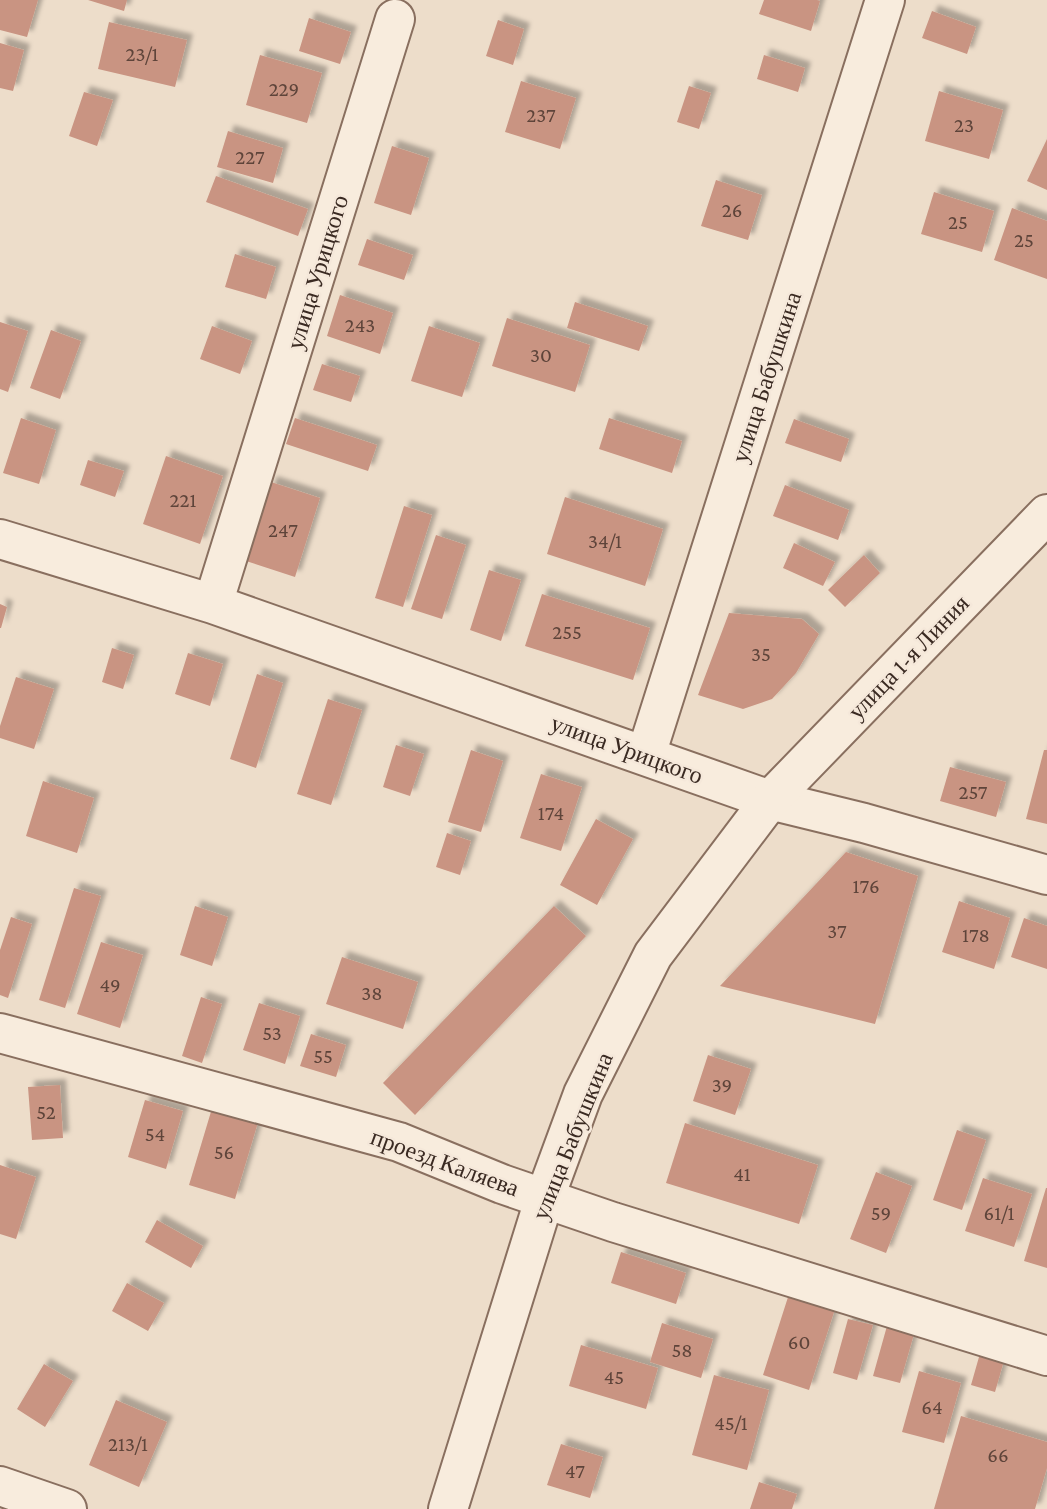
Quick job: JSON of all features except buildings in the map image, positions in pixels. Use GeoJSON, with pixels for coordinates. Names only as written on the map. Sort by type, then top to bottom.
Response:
{"type":"FeatureCollection","features":[{"type":"Feature","properties":{"kind":"street","name":"улица Бабушкина"},"geometry":{"type":"LineString","coordinates":[[646,755],[885,0]]}},
{"type":"Feature","properties":{"kind":"street","name":"улица Урицкого"},"geometry":{"type":"LineString","coordinates":[[213,604],[395,19]]}},
{"type":"Feature","properties":{"kind":"street","name":"улица 1-я Линия"},"geometry":{"type":"LineString","coordinates":[[770,800],[1047,514]]}},
{"type":"Feature","properties":{"kind":"street","name":"улица Урицкого"},"geometry":{"type":"LineString","coordinates":[[0,539],[213,604],[770,800],[864,823],[1047,875]]}},
{"type":"Feature","properties":{"kind":"street","name":"улица Бабушкина"},"geometry":{"type":"LineString","coordinates":[[448,1509],[545,1196],[583,1094],[653,956],[770,800]]}},
{"type":"Feature","properties":{"kind":"street","name":"проезд Каляева"},"geometry":{"type":"LineString","coordinates":[[0,1033],[399,1142],[502,1184],[545,1196],[614,1222],[1047,1356]]}},
{"type":"Feature","properties":{"kind":"street"},"geometry":{"type":"LineString","coordinates":[[0,1486],[67,1509]]}}]}
